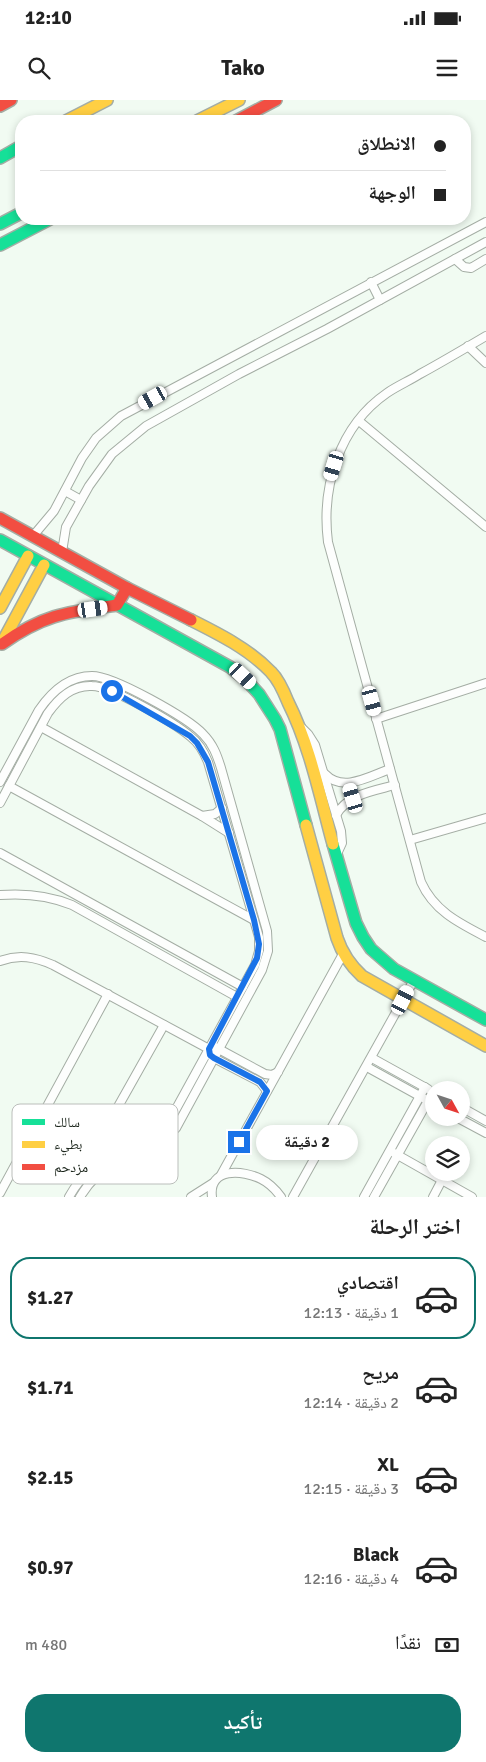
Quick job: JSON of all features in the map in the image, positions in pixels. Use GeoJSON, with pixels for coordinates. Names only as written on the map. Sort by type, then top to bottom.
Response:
{"type":"FeatureCollection","features":[{"type":"Feature","properties":{"kind":"main road"},"geometry":{"type":"LineString","coordinates":[[78,115],[107,100]]}},
{"type":"Feature","properties":{"kind":"main road"},"geometry":{"type":"LineString","coordinates":[[209,115],[239,100]]}},
{"type":"Feature","properties":{"kind":"main road"},"geometry":{"type":"LineString","coordinates":[[247,115],[276,100]]}},
{"type":"Feature","properties":{"kind":"main road"},"geometry":{"type":"LineString","coordinates":[[0,158],[15,149]]}},
{"type":"Feature","properties":{"kind":"main road"},"geometry":{"type":"LineString","coordinates":[[0,224],[15,216]]}},
{"type":"Feature","properties":{"kind":"main road"},"geometry":{"type":"LineString","coordinates":[[0,245],[38,225]]}},
{"type":"Feature","properties":{"kind":"main road"},"geometry":{"type":"LineString","coordinates":[[0,518],[127,588],[225,637],[258,660],[272,673],[283,690],[300,726],[356,923],[365,943],[381,959],[414,980],[486,1020]]}},
{"type":"Feature","properties":{"kind":"main road"},"geometry":{"type":"LineString","coordinates":[[0,540],[230,667],[255,688],[265,700],[280,729],[343,954],[352,967],[362,976],[486,1046]]}},
{"type":"Feature","properties":{"kind":"main road"},"geometry":{"type":"LineString","coordinates":[[0,608],[28,556]]}},
{"type":"Feature","properties":{"kind":"main road"},"geometry":{"type":"LineString","coordinates":[[1,645],[44,565]]}},
{"type":"Feature","properties":{"kind":"main road"},"geometry":{"type":"LineString","coordinates":[[117,605],[127,588]]}},
{"type":"Feature","properties":{"kind":"main road"},"geometry":{"type":"LineString","coordinates":[[1,645],[20,631],[40,621],[61,614],[117,605]]}},
{"type":"Feature","properties":{"kind":"main road"},"geometry":{"type":"LineString","coordinates":[[310,836],[329,829]]}},
{"type":"Feature","properties":{"kind":"street"},"geometry":{"type":"LineString","coordinates":[[34,536],[54,511],[82,458],[96,438],[120,416],[486,222]]}},
{"type":"Feature","properties":{"kind":"street"},"geometry":{"type":"LineString","coordinates":[[62,552],[66,528],[89,486],[112,454],[146,426],[486,242]]}},
{"type":"Feature","properties":{"kind":"street"},"geometry":{"type":"LineString","coordinates":[[455,259],[464,267],[471,268],[486,259]]}},
{"type":"Feature","properties":{"kind":"street"},"geometry":{"type":"LineString","coordinates":[[371,282],[380,300]]}},
{"type":"Feature","properties":{"kind":"street"},"geometry":{"type":"LineString","coordinates":[[486,336],[386,394],[359,421],[345,442],[334,466],[327,497],[326,529],[376,719],[422,882],[432,901],[448,916],[486,937]]}},
{"type":"Feature","properties":{"kind":"street"},"geometry":{"type":"LineString","coordinates":[[468,346],[486,363]]}},
{"type":"Feature","properties":{"kind":"street"},"geometry":{"type":"LineString","coordinates":[[359,421],[486,527]]}},
{"type":"Feature","properties":{"kind":"street"},"geometry":{"type":"LineString","coordinates":[[65,491],[81,500]]}},
{"type":"Feature","properties":{"kind":"street"},"geometry":{"type":"LineString","coordinates":[[0,782],[51,694],[67,682],[92,676],[104,677],[126,686],[185,720],[205,735],[218,756],[269,941],[266,961],[178,1124]]}},
{"type":"Feature","properties":{"kind":"street"},"geometry":{"type":"LineString","coordinates":[[376,719],[486,683]]}},
{"type":"Feature","properties":{"kind":"street"},"geometry":{"type":"LineString","coordinates":[[0,803],[56,702],[72,690],[82,686],[92,686],[112,691],[180,730],[197,743],[208,762],[254,920],[259,944],[257,958],[243,987],[178,1105]]}},
{"type":"Feature","properties":{"kind":"street"},"geometry":{"type":"LineString","coordinates":[[300,726],[313,741],[336,815],[342,839],[336,856]]}},
{"type":"Feature","properties":{"kind":"street"},"geometry":{"type":"LineString","coordinates":[[41,727],[202,816],[229,833]]}},
{"type":"Feature","properties":{"kind":"street"},"geometry":{"type":"LineString","coordinates":[[324,773],[335,782],[349,783],[390,769]]}},
{"type":"Feature","properties":{"kind":"street"},"geometry":{"type":"LineString","coordinates":[[349,783],[353,798]]}},
{"type":"Feature","properties":{"kind":"street"},"geometry":{"type":"LineString","coordinates":[[336,815],[345,803],[353,798],[395,784]]}},
{"type":"Feature","properties":{"kind":"street"},"geometry":{"type":"LineString","coordinates":[[9,786],[254,920]]}},
{"type":"Feature","properties":{"kind":"street"},"geometry":{"type":"LineString","coordinates":[[202,816],[215,814],[222,808]]}},
{"type":"Feature","properties":{"kind":"street"},"geometry":{"type":"LineString","coordinates":[[410,840],[486,818]]}},
{"type":"Feature","properties":{"kind":"street"},"geometry":{"type":"LineString","coordinates":[[234,852],[244,849]]}},
{"type":"Feature","properties":{"kind":"street"},"geometry":{"type":"LineString","coordinates":[[0,853],[243,987]]}},
{"type":"Feature","properties":{"kind":"street"},"geometry":{"type":"LineString","coordinates":[[238,865],[247,861]]}},
{"type":"Feature","properties":{"kind":"street"},"geometry":{"type":"LineString","coordinates":[[0,895],[38,895],[58,899],[72,905],[237,997]]}},
{"type":"Feature","properties":{"kind":"street"},"geometry":{"type":"LineString","coordinates":[[72,905],[77,895]]}},
{"type":"Feature","properties":{"kind":"street"},"geometry":{"type":"LineString","coordinates":[[190,1197],[221,1175],[343,954]]}},
{"type":"Feature","properties":{"kind":"street"},"geometry":{"type":"LineString","coordinates":[[0,960],[15,956],[35,958],[53,965],[209,1049],[213,1047],[219,1049],[265,1074],[278,1072]]}},
{"type":"Feature","properties":{"kind":"street"},"geometry":{"type":"LineString","coordinates":[[257,958],[266,961]]}},
{"type":"Feature","properties":{"kind":"street"},"geometry":{"type":"LineString","coordinates":[[294,1197],[414,980]]}},
{"type":"Feature","properties":{"kind":"street"},"geometry":{"type":"LineString","coordinates":[[48,1104],[108,994]]}},
{"type":"Feature","properties":{"kind":"street"},"geometry":{"type":"LineString","coordinates":[[120,1104],[164,1025]]}},
{"type":"Feature","properties":{"kind":"street"},"geometry":{"type":"LineString","coordinates":[[209,1049],[210,1055],[214,1058],[260,1082],[267,1091]]}},
{"type":"Feature","properties":{"kind":"street"},"geometry":{"type":"LineString","coordinates":[[364,1197],[425,1087],[372,1058]]}},
{"type":"Feature","properties":{"kind":"street"},"geometry":{"type":"LineString","coordinates":[[366,1067],[425,1099]]}},
{"type":"Feature","properties":{"kind":"street"},"geometry":{"type":"LineString","coordinates":[[374,1197],[425,1112]]}},
{"type":"Feature","properties":{"kind":"street"},"geometry":{"type":"LineString","coordinates":[[470,1112],[486,1121]]}},
{"type":"Feature","properties":{"kind":"street"},"geometry":{"type":"LineString","coordinates":[[470,1124],[486,1133]]}},
{"type":"Feature","properties":{"kind":"street"},"geometry":{"type":"LineString","coordinates":[[390,1150],[425,1170]]}},
{"type":"Feature","properties":{"kind":"street"},"geometry":{"type":"LineString","coordinates":[[0,1192],[12,1170]]}},
{"type":"Feature","properties":{"kind":"street"},"geometry":{"type":"LineString","coordinates":[[221,1175],[237,1173],[253,1176],[268,1183],[282,1197]]}},
{"type":"Feature","properties":{"kind":"street"},"geometry":{"type":"LineString","coordinates":[[212,1197],[211,1190],[214,1181]]}},
{"type":"Feature","properties":{"kind":"street"},"geometry":{"type":"LineString","coordinates":[[433,1197],[441,1181]]}},
{"type":"Feature","properties":{"kind":"street"},"geometry":{"type":"LineString","coordinates":[[444,1181],[472,1197]]}},
{"type":"Feature","properties":{"kind":"street"},"geometry":{"type":"LineString","coordinates":[[69,1197],[77,1184]]}},
{"type":"Feature","properties":{"kind":"street"},"geometry":{"type":"LineString","coordinates":[[80,1197],[89,1184]]}},
{"type":"Feature","properties":{"kind":"traffic: fast"},"geometry":{"type":"LineString","coordinates":[[0,158],[15,149]]}},
{"type":"Feature","properties":{"kind":"traffic: fast"},"geometry":{"type":"LineString","coordinates":[[0,224],[15,216]]}},
{"type":"Feature","properties":{"kind":"traffic: fast"},"geometry":{"type":"LineString","coordinates":[[0,245],[38,225]]}},
{"type":"Feature","properties":{"kind":"traffic: fast"},"geometry":{"type":"LineString","coordinates":[[0,540],[230,667],[246,680],[259,694],[280,729],[306,825]]}},
{"type":"Feature","properties":{"kind":"traffic: fast"},"geometry":{"type":"LineString","coordinates":[[333,844],[356,923],[371,949],[394,969],[486,1020]]}},
{"type":"Feature","properties":{"kind":"traffic: slow"},"geometry":{"type":"LineString","coordinates":[[78,115],[107,100]]}},
{"type":"Feature","properties":{"kind":"traffic: slow"},"geometry":{"type":"LineString","coordinates":[[209,115],[239,100]]}},
{"type":"Feature","properties":{"kind":"traffic: slow"},"geometry":{"type":"LineString","coordinates":[[0,608],[28,556]]}},
{"type":"Feature","properties":{"kind":"traffic: slow"},"geometry":{"type":"LineString","coordinates":[[3,641],[44,565]]}},
{"type":"Feature","properties":{"kind":"traffic: slow"},"geometry":{"type":"LineString","coordinates":[[191,620],[253,656],[279,682],[302,736],[333,844]]}},
{"type":"Feature","properties":{"kind":"traffic: slow"},"geometry":{"type":"LineString","coordinates":[[306,825],[337,938],[344,954],[354,968],[362,976],[486,1046]]}},
{"type":"Feature","properties":{"kind":"traffic: jam"},"geometry":{"type":"LineString","coordinates":[[0,106],[11,100]]}},
{"type":"Feature","properties":{"kind":"traffic: jam"},"geometry":{"type":"LineString","coordinates":[[247,115],[276,100]]}},
{"type":"Feature","properties":{"kind":"traffic: jam"},"geometry":{"type":"LineString","coordinates":[[0,518],[127,588],[191,620]]}},
{"type":"Feature","properties":{"kind":"traffic: jam"},"geometry":{"type":"LineString","coordinates":[[2,644],[44,620],[84,610],[117,605],[127,588]]}},
{"type":"Feature","properties":{"kind":"route"},"geometry":{"type":"LineString","coordinates":[[112,691],[122,695],[190,736],[204,752],[254,920],[259,938],[259,951],[255,965],[209,1049],[210,1055],[214,1058],[260,1082],[267,1091],[239,1142]]}}]}
